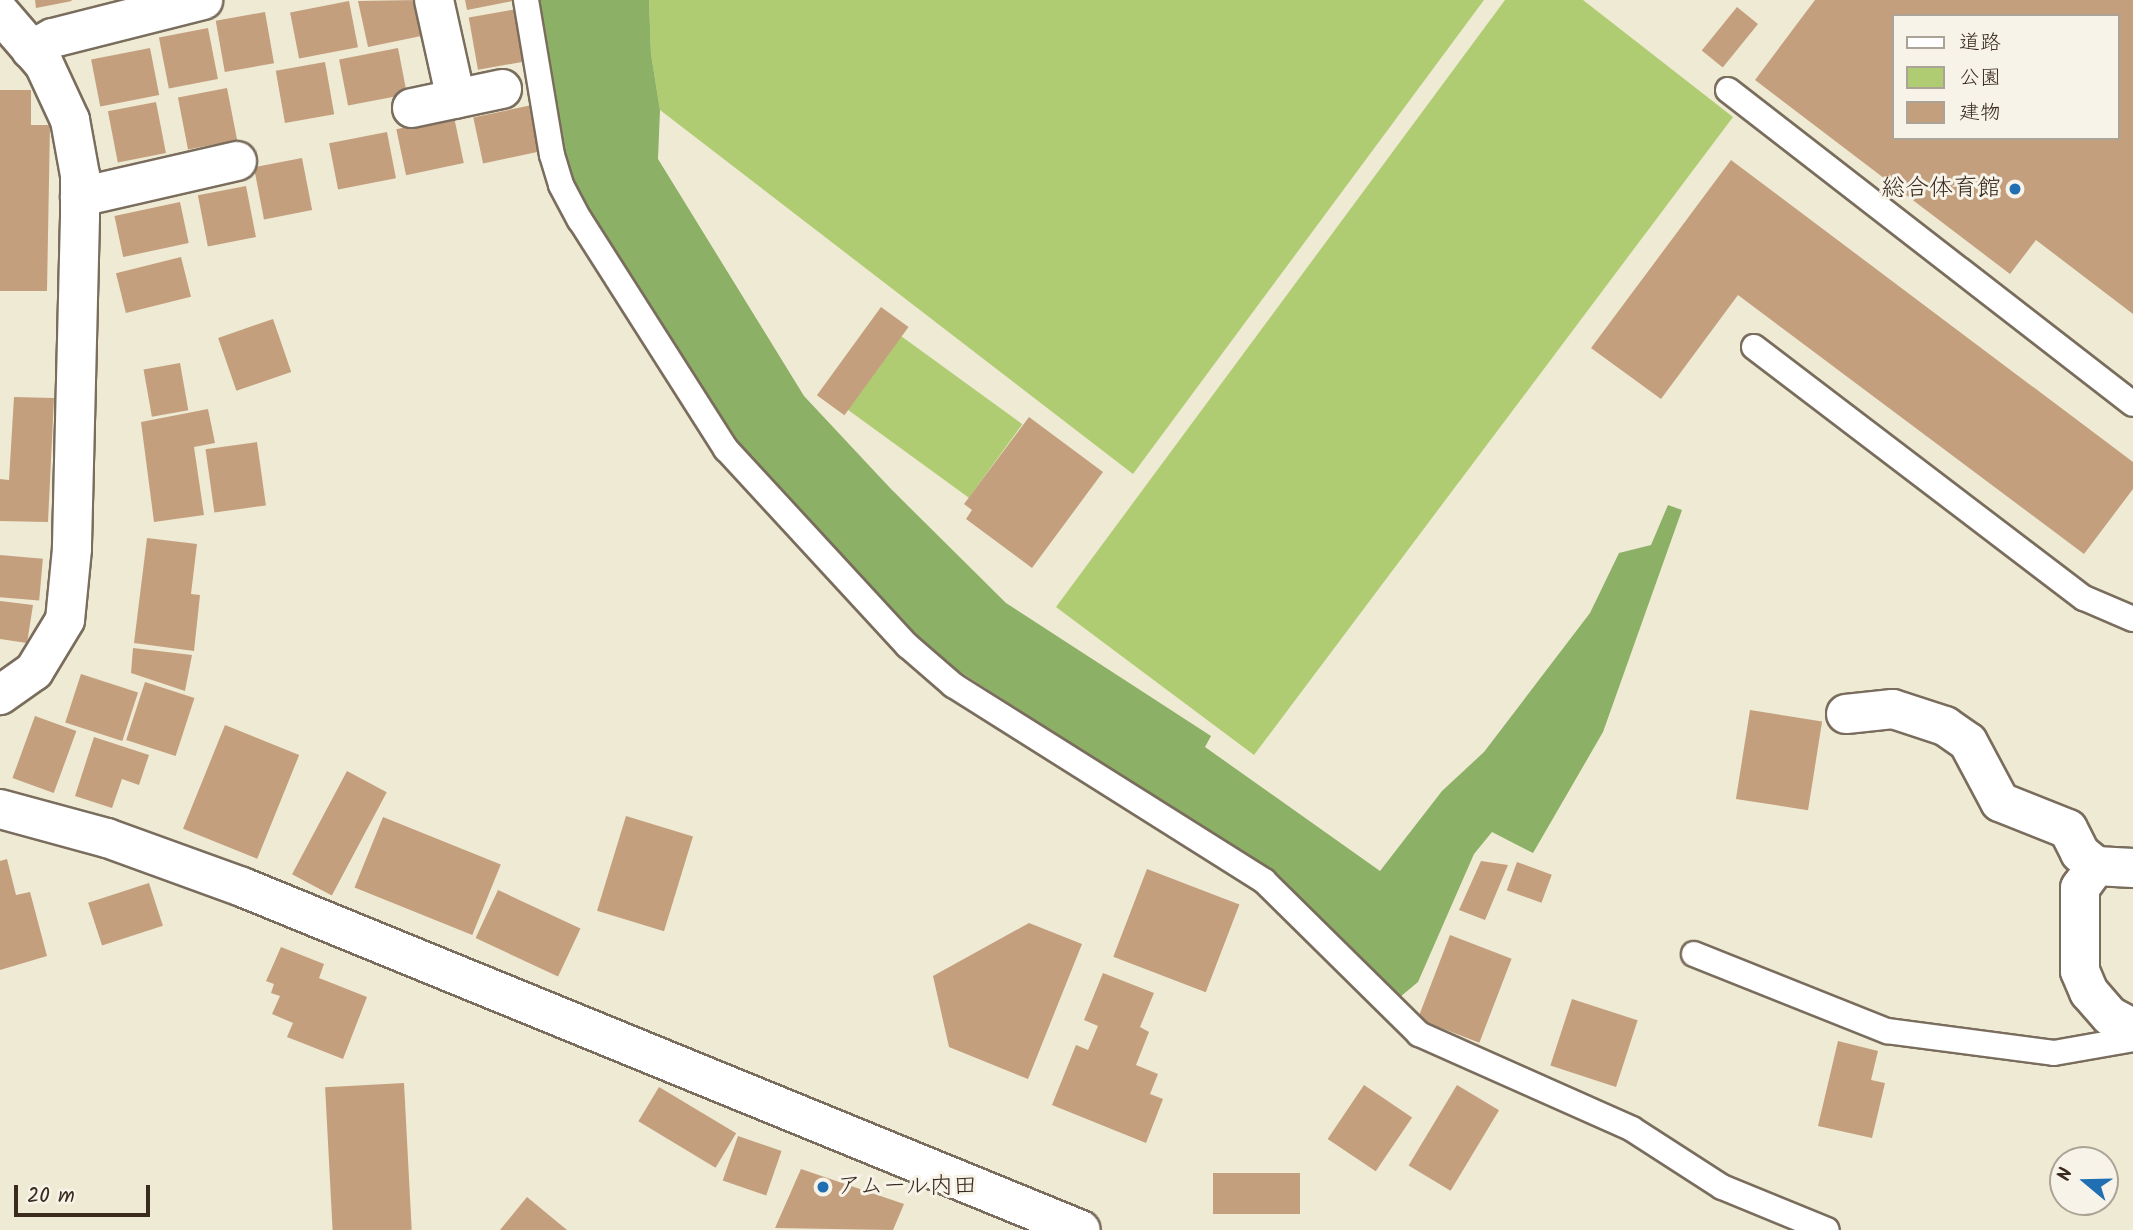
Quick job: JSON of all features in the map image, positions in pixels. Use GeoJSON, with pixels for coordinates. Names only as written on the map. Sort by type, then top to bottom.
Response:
{"type":"FeatureCollection","features":[{"type":"Feature","properties":{"kind":"street"},"geometry":{"type":"LineString","coordinates":[[32,50],[53,38],[203,0]]}},
{"type":"Feature","properties":{"kind":"street"},"geometry":{"type":"LineString","coordinates":[[434,0],[456,99]]}},
{"type":"Feature","properties":{"kind":"street"},"geometry":{"type":"LineString","coordinates":[[0,13],[44,64],[70,120],[80,197],[72,549],[65,620],[34,671],[0,695]]}},
{"type":"Feature","properties":{"kind":"street"},"geometry":{"type":"LineString","coordinates":[[412,108],[502,89]]}},
{"type":"Feature","properties":{"kind":"street"},"geometry":{"type":"LineString","coordinates":[[80,197],[237,161]]}},
{"type":"Feature","properties":{"kind":"street"},"geometry":{"type":"LineString","coordinates":[[1846,715],[1894,709],[1945,726],[1968,743],[2000,802],[2068,829],[2080,853],[2115,867]]}},
{"type":"Feature","properties":{"kind":"street"},"geometry":{"type":"LineString","coordinates":[[0,809],[107,838],[242,887],[1081,1230]]}},
{"type":"Feature","properties":{"kind":"street"},"geometry":{"type":"LineString","coordinates":[[2115,867],[2080,888],[2080,971],[2089,992],[2110,1016],[2133,1028]]}},
{"type":"Feature","properties":{"kind":"lane"},"geometry":{"type":"LineString","coordinates":[[526,0],[552,155],[561,185],[580,219],[726,449],[908,646],[953,685],[1264,881],[1419,1034],[1632,1129],[1721,1187],[1827,1230]]}},
{"type":"Feature","properties":{"kind":"lane"},"geometry":{"type":"LineString","coordinates":[[1728,90],[2133,404]]}},
{"type":"Feature","properties":{"kind":"lane"},"geometry":{"type":"LineString","coordinates":[[1754,347],[2084,598],[2133,619]]}},
{"type":"Feature","properties":{"kind":"lane"},"geometry":{"type":"LineString","coordinates":[[1694,954],[1887,1031],[2054,1053],[2133,1039]]}},
{"type":"Feature","properties":{"kind":"green space"},"geometry":{"type":"Polygon","coordinates":[[[535,0],[649,0],[651,54],[660,110],[658,159],[804,396],[891,489],[1006,603],[1211,736],[1205,747],[1380,871],[1442,791],[1484,752],[1590,613],[1619,553],[1651,545],[1668,505],[1682,510],[1603,732],[1533,853],[1492,832],[1474,854],[1418,982],[1400,997],[1306,905],[1252,859],[926,650],[733,441],[566,175],[535,0]]]}},
{"type":"Feature","properties":{"kind":"green space"},"geometry":{"type":"Polygon","coordinates":[[[649,0],[1484,0],[1133,474],[660,110],[651,54],[649,0]]]}},
{"type":"Feature","properties":{"kind":"green space"},"geometry":{"type":"Polygon","coordinates":[[[1505,0],[1583,0],[1733,117],[1254,755],[1056,607],[1505,0]]]}},
{"type":"Feature","properties":{"kind":"green space"},"geometry":{"type":"Polygon","coordinates":[[[901,336],[1022,424],[969,498],[848,410],[901,336]]]}},
{"type":"Feature","properties":{"kind":"building"},"geometry":{"type":"Polygon","coordinates":[[[35,0],[71,0],[72,1],[36,8],[35,0]]]}},
{"type":"Feature","properties":{"kind":"building"},"geometry":{"type":"Polygon","coordinates":[[[419,0],[426,35],[368,47],[358,1],[419,0]]]}},
{"type":"Feature","properties":{"kind":"building"},"geometry":{"type":"Polygon","coordinates":[[[465,0],[512,0],[513,1],[467,10],[465,0]]]}},
{"type":"Feature","properties":{"kind":"building","name":"総合体育館"},"geometry":{"type":"Polygon","coordinates":[[[1815,0],[2133,0],[2133,314],[2036,240],[2010,274],[1755,80],[1815,0]]]}},
{"type":"Feature","properties":{"kind":"building"},"geometry":{"type":"Polygon","coordinates":[[[349,1],[358,47],[299,59],[290,12],[349,1]]]}},
{"type":"Feature","properties":{"kind":"building"},"geometry":{"type":"Polygon","coordinates":[[[1737,7],[1758,24],[1723,68],[1702,51],[1737,7]]]}},
{"type":"Feature","properties":{"kind":"building"},"geometry":{"type":"Polygon","coordinates":[[[517,9],[526,61],[478,70],[469,18],[517,9]]]}},
{"type":"Feature","properties":{"kind":"building"},"geometry":{"type":"Polygon","coordinates":[[[265,12],[274,63],[225,72],[216,21],[265,12]]]}},
{"type":"Feature","properties":{"kind":"building"},"geometry":{"type":"Polygon","coordinates":[[[208,28],[218,79],[169,89],[159,38],[208,28]]]}},
{"type":"Feature","properties":{"kind":"building"},"geometry":{"type":"Polygon","coordinates":[[[150,48],[159,95],[100,107],[91,59],[150,48]]]}},
{"type":"Feature","properties":{"kind":"building"},"geometry":{"type":"Polygon","coordinates":[[[398,48],[407,94],[348,106],[339,59],[398,48]]]}},
{"type":"Feature","properties":{"kind":"building"},"geometry":{"type":"Polygon","coordinates":[[[325,62],[334,114],[285,123],[276,71],[325,62]]]}},
{"type":"Feature","properties":{"kind":"building"},"geometry":{"type":"Polygon","coordinates":[[[227,88],[237,140],[188,150],[178,98],[227,88]]]}},
{"type":"Feature","properties":{"kind":"building"},"geometry":{"type":"Polygon","coordinates":[[[0,90],[31,90],[31,125],[50,125],[47,291],[0,291],[0,90]]]}},
{"type":"Feature","properties":{"kind":"building"},"geometry":{"type":"Polygon","coordinates":[[[156,102],[166,153],[118,162],[108,111],[156,102]]]}},
{"type":"Feature","properties":{"kind":"building"},"geometry":{"type":"Polygon","coordinates":[[[532,105],[542,151],[483,163],[473,117],[532,105]]]}},
{"type":"Feature","properties":{"kind":"building"},"geometry":{"type":"Polygon","coordinates":[[[454,117],[464,163],[406,175],[396,129],[454,117]]]}},
{"type":"Feature","properties":{"kind":"building"},"geometry":{"type":"Polygon","coordinates":[[[387,132],[396,178],[338,189],[329,143],[387,132]]]}},
{"type":"Feature","properties":{"kind":"building"},"geometry":{"type":"Polygon","coordinates":[[[302,158],[312,210],[264,219],[254,167],[302,158]]]}},
{"type":"Feature","properties":{"kind":"building"},"geometry":{"type":"Polygon","coordinates":[[[1731,160],[2133,462],[2133,489],[2084,554],[1738,295],[1661,399],[1591,348],[1731,160]]]}},
{"type":"Feature","properties":{"kind":"building"},"geometry":{"type":"Polygon","coordinates":[[[246,186],[256,237],[208,246],[198,195],[246,186]]]}},
{"type":"Feature","properties":{"kind":"building"},"geometry":{"type":"Polygon","coordinates":[[[180,202],[189,243],[123,257],[114,216],[180,202]]]}},
{"type":"Feature","properties":{"kind":"building"},"geometry":{"type":"Polygon","coordinates":[[[181,257],[191,297],[126,313],[116,273],[181,257]]]}},
{"type":"Feature","properties":{"kind":"building"},"geometry":{"type":"Polygon","coordinates":[[[881,307],[909,327],[844,415],[817,395],[881,307]]]}},
{"type":"Feature","properties":{"kind":"building"},"geometry":{"type":"Polygon","coordinates":[[[273,319],[291,372],[236,391],[218,338],[273,319]]]}},
{"type":"Feature","properties":{"kind":"building"},"geometry":{"type":"Polygon","coordinates":[[[180,363],[188,410],[152,417],[144,369],[180,363]]]}},
{"type":"Feature","properties":{"kind":"building"},"geometry":{"type":"Polygon","coordinates":[[[14,397],[54,398],[48,522],[0,521],[0,479],[9,480],[14,397]]]}},
{"type":"Feature","properties":{"kind":"building"},"geometry":{"type":"Polygon","coordinates":[[[208,409],[215,443],[194,447],[204,515],[154,522],[141,422],[208,409]]]}},
{"type":"Feature","properties":{"kind":"building"},"geometry":{"type":"Polygon","coordinates":[[[1029,417],[1103,472],[1032,568],[966,519],[972,510],[964,504],[1029,417]]]}},
{"type":"Feature","properties":{"kind":"building"},"geometry":{"type":"Polygon","coordinates":[[[257,442],[266,505],[214,513],[206,449],[257,442]]]}},
{"type":"Feature","properties":{"kind":"building"},"geometry":{"type":"Polygon","coordinates":[[[147,538],[197,544],[191,594],[200,595],[194,651],[134,643],[147,538]]]}},
{"type":"Feature","properties":{"kind":"building"},"geometry":{"type":"Polygon","coordinates":[[[0,555],[43,559],[39,601],[0,597],[0,555]]]}},
{"type":"Feature","properties":{"kind":"building"},"geometry":{"type":"Polygon","coordinates":[[[0,601],[33,605],[27,643],[0,639],[0,601]]]}},
{"type":"Feature","properties":{"kind":"building"},"geometry":{"type":"Polygon","coordinates":[[[133,648],[192,655],[185,691],[131,673],[133,648]]]}},
{"type":"Feature","properties":{"kind":"building"},"geometry":{"type":"Polygon","coordinates":[[[81,674],[138,693],[122,741],[65,723],[81,674]]]}},
{"type":"Feature","properties":{"kind":"building"},"geometry":{"type":"Polygon","coordinates":[[[145,682],[194,698],[176,756],[126,740],[145,682]]]}},
{"type":"Feature","properties":{"kind":"building"},"geometry":{"type":"Polygon","coordinates":[[[1750,710],[1822,721],[1808,810],[1736,799],[1750,710]]]}},
{"type":"Feature","properties":{"kind":"building"},"geometry":{"type":"Polygon","coordinates":[[[35,716],[76,731],[54,793],[12,778],[35,716]]]}},
{"type":"Feature","properties":{"kind":"building"},"geometry":{"type":"Polygon","coordinates":[[[225,725],[299,755],[257,859],[183,829],[225,725]]]}},
{"type":"Feature","properties":{"kind":"building"},"geometry":{"type":"Polygon","coordinates":[[[94,737],[149,755],[139,785],[122,779],[112,808],[75,796],[94,737]]]}},
{"type":"Feature","properties":{"kind":"building"},"geometry":{"type":"Polygon","coordinates":[[[347,771],[387,792],[332,895],[292,874],[347,771]]]}},
{"type":"Feature","properties":{"kind":"building"},"geometry":{"type":"Polygon","coordinates":[[[626,816],[693,836],[664,931],[597,911],[626,816]]]}},
{"type":"Feature","properties":{"kind":"building"},"geometry":{"type":"Polygon","coordinates":[[[383,817],[501,865],[472,935],[355,887],[383,817]]]}},
{"type":"Feature","properties":{"kind":"building"},"geometry":{"type":"Polygon","coordinates":[[[7,859],[16,895],[30,892],[47,956],[0,970],[0,861],[7,859]]]}},
{"type":"Feature","properties":{"kind":"building"},"geometry":{"type":"Polygon","coordinates":[[[1481,861],[1508,865],[1485,920],[1459,910],[1481,861]]]}},
{"type":"Feature","properties":{"kind":"building"},"geometry":{"type":"Polygon","coordinates":[[[1517,862],[1552,875],[1542,903],[1507,890],[1517,862]]]}},
{"type":"Feature","properties":{"kind":"building"},"geometry":{"type":"Polygon","coordinates":[[[1147,869],[1239,904],[1206,992],[1113,957],[1147,869]]]}},
{"type":"Feature","properties":{"kind":"building"},"geometry":{"type":"Polygon","coordinates":[[[149,883],[163,926],[102,946],[88,903],[149,883]]]}},
{"type":"Feature","properties":{"kind":"building"},"geometry":{"type":"Polygon","coordinates":[[[498,890],[580,928],[558,976],[476,938],[498,890]]]}},
{"type":"Feature","properties":{"kind":"building"},"geometry":{"type":"Polygon","coordinates":[[[1029,923],[1082,944],[1028,1079],[949,1047],[933,976],[1029,923]]]}},
{"type":"Feature","properties":{"kind":"building"},"geometry":{"type":"Polygon","coordinates":[[[1450,935],[1512,959],[1479,1043],[1418,1019],[1450,935]]]}},
{"type":"Feature","properties":{"kind":"building"},"geometry":{"type":"Polygon","coordinates":[[[281,947],[324,964],[319,978],[367,997],[343,1059],[287,1037],[293,1023],[272,1014],[280,996],[271,993],[274,984],[266,981],[281,947]]]}},
{"type":"Feature","properties":{"kind":"building"},"geometry":{"type":"Polygon","coordinates":[[[1103,973],[1154,993],[1140,1027],[1149,1032],[1136,1065],[1158,1074],[1150,1094],[1163,1099],[1146,1143],[1052,1105],[1076,1045],[1088,1050],[1098,1026],[1084,1020],[1103,973]]]}},
{"type":"Feature","properties":{"kind":"building"},"geometry":{"type":"Polygon","coordinates":[[[1572,999],[1638,1020],[1616,1087],[1550,1066],[1572,999]]]}},
{"type":"Feature","properties":{"kind":"building"},"geometry":{"type":"Polygon","coordinates":[[[1838,1041],[1878,1051],[1871,1080],[1885,1083],[1872,1138],[1818,1126],[1838,1041]]]}},
{"type":"Feature","properties":{"kind":"building"},"geometry":{"type":"Polygon","coordinates":[[[404,1083],[412,1230],[333,1230],[325,1087],[404,1083]]]}},
{"type":"Feature","properties":{"kind":"building"},"geometry":{"type":"Polygon","coordinates":[[[1364,1085],[1412,1117],[1376,1171],[1328,1139],[1364,1085]]]}},
{"type":"Feature","properties":{"kind":"building"},"geometry":{"type":"Polygon","coordinates":[[[1457,1085],[1499,1110],[1451,1191],[1409,1166],[1457,1085]]]}},
{"type":"Feature","properties":{"kind":"building"},"geometry":{"type":"Polygon","coordinates":[[[659,1087],[736,1133],[716,1168],[638,1121],[659,1087]]]}},
{"type":"Feature","properties":{"kind":"building"},"geometry":{"type":"Polygon","coordinates":[[[738,1136],[781,1151],[766,1195],[723,1180],[738,1136]]]}},
{"type":"Feature","properties":{"kind":"building","name":"アムール内田"},"geometry":{"type":"Polygon","coordinates":[[[801,1169],[904,1204],[893,1230],[775,1228],[801,1169]]]}},
{"type":"Feature","properties":{"kind":"building"},"geometry":{"type":"Polygon","coordinates":[[[1213,1173],[1300,1173],[1300,1214],[1213,1214],[1213,1173]]]}},
{"type":"Feature","properties":{"kind":"building"},"geometry":{"type":"Polygon","coordinates":[[[527,1197],[567,1230],[500,1230],[527,1197]]]}},
{"type":"Feature","properties":{"kind":"place","name":"総合体育館"},"geometry":{"type":"Point","coordinates":[2015,189]}},
{"type":"Feature","properties":{"kind":"place","name":"アムール内田"},"geometry":{"type":"Point","coordinates":[823,1187]}}]}
